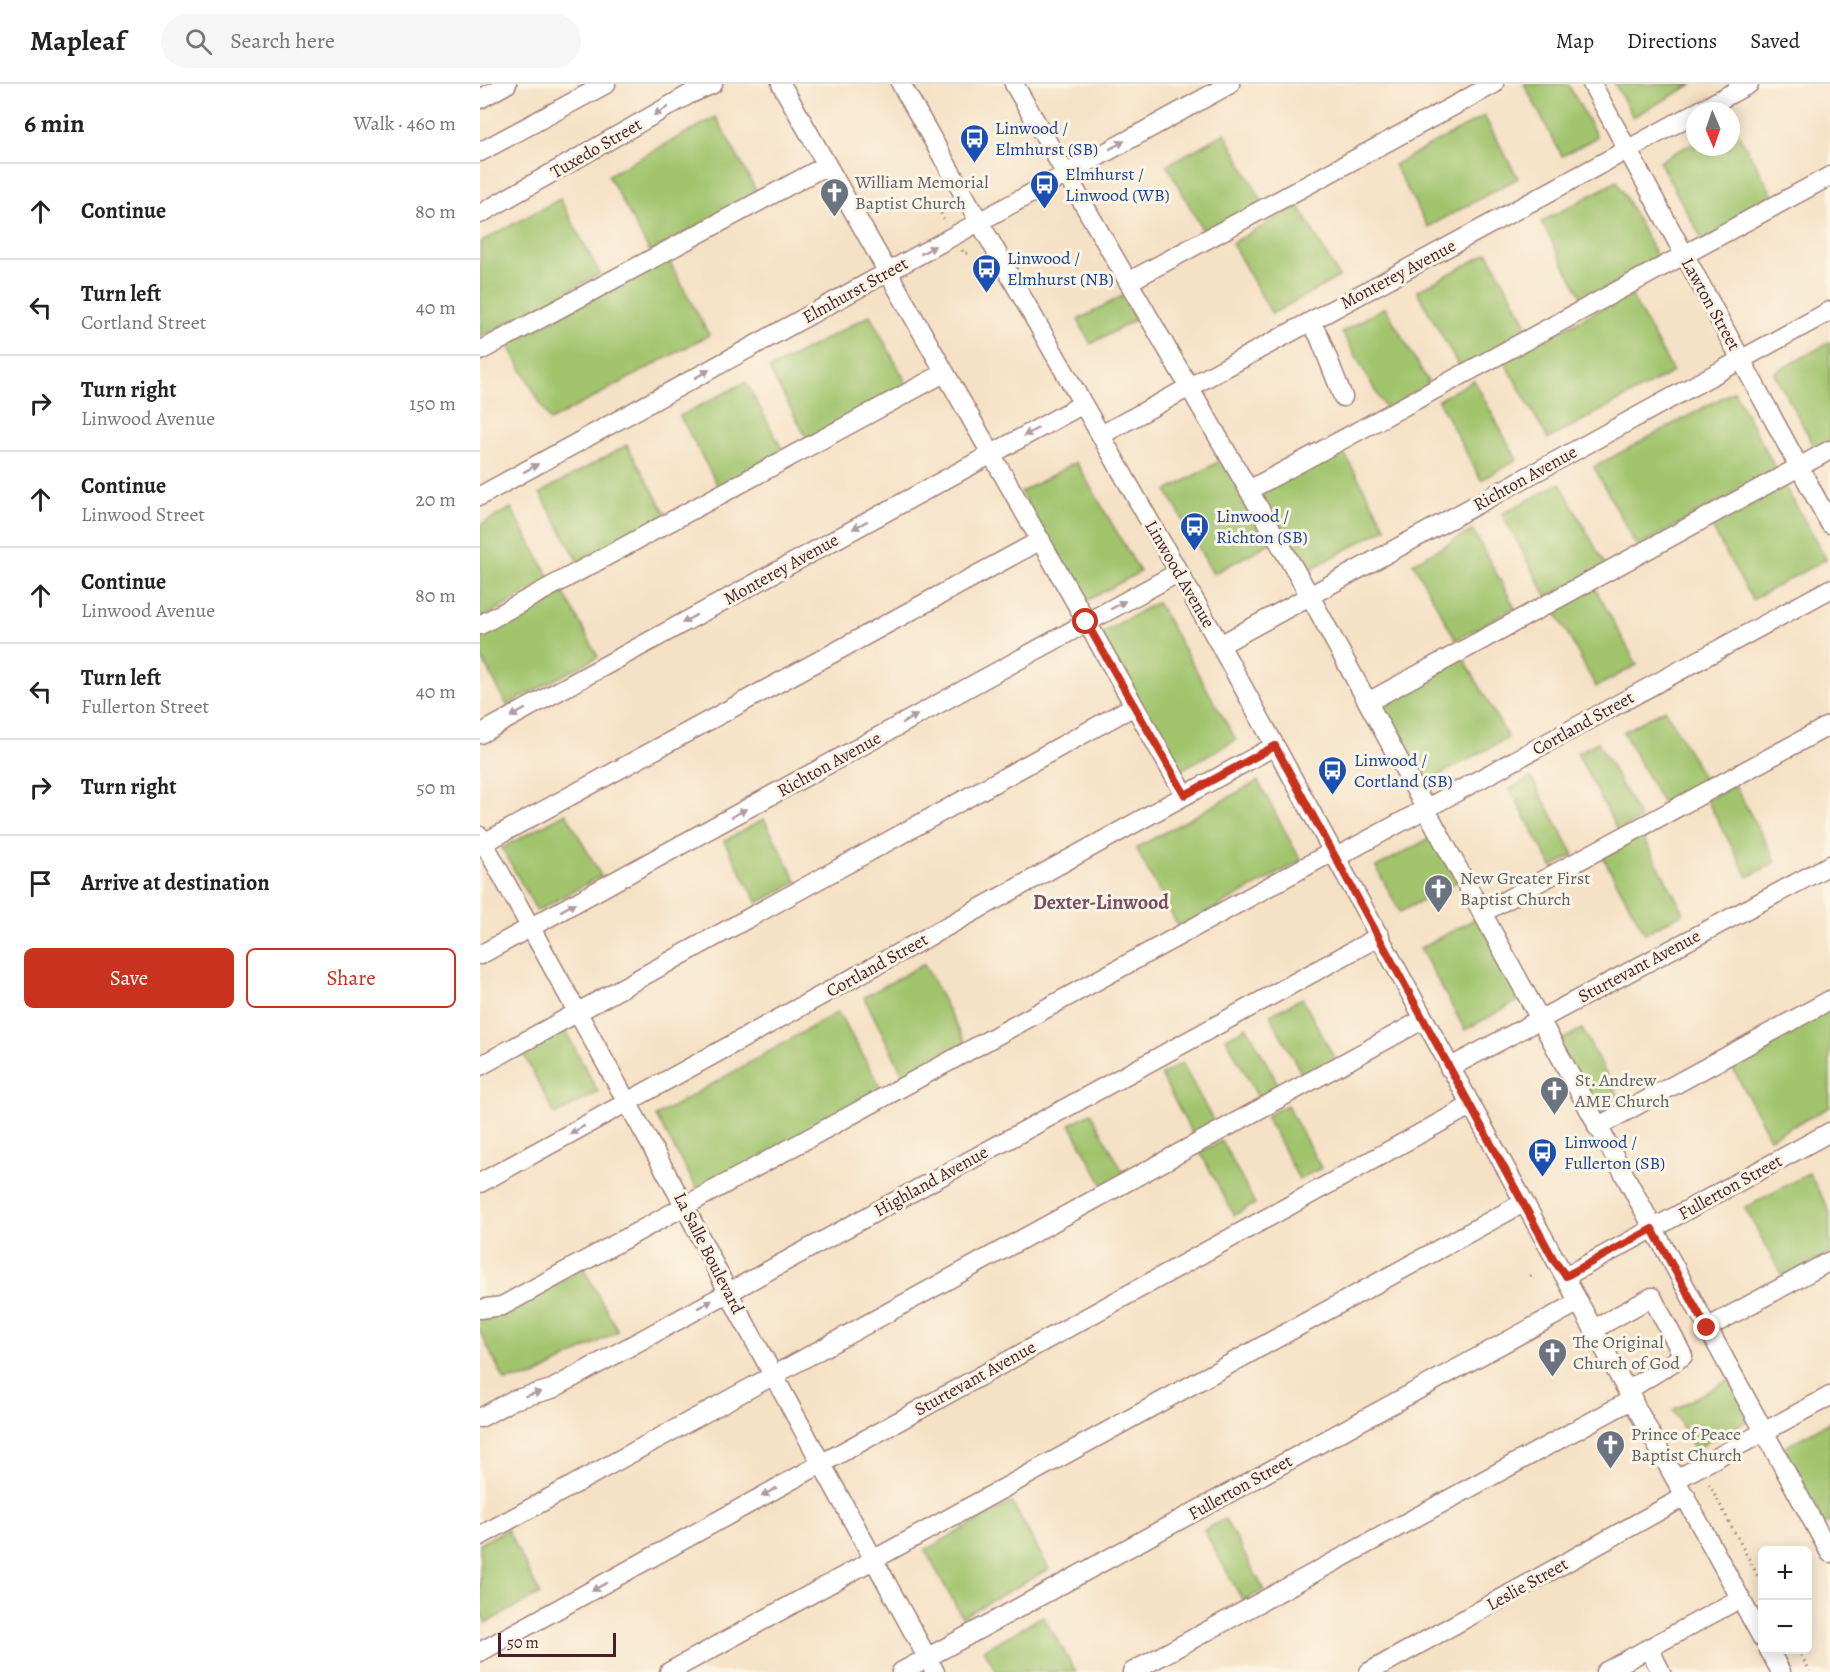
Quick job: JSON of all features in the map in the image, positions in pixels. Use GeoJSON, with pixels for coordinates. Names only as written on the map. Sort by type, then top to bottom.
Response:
{"type":"FeatureCollection","features":[{"type":"Feature","properties":{"kind":"street"},"geometry":{"type":"LineString","coordinates":[[480,99],[507,84]]}},
{"type":"Feature","properties":{"kind":"street"},"geometry":{"type":"LineString","coordinates":[[480,152],[606,84]]}},
{"type":"Feature","properties":{"kind":"street","name":"Tuxedo Street"},"geometry":{"type":"LineString","coordinates":[[480,214],[687,89],[713,84]]}},
{"type":"Feature","properties":{"kind":"street"},"geometry":{"type":"LineString","coordinates":[[781,84],[1185,795]]}},
{"type":"Feature","properties":{"kind":"street","name":"Linwood Avenue"},"geometry":{"type":"LineString","coordinates":[[901,84],[1220,645],[1333,855],[1380,936],[1470,1106]]}},
{"type":"Feature","properties":{"kind":"street"},"geometry":{"type":"LineString","coordinates":[[1014,84],[1310,596],[1652,1229],[1764,1432],[1824,1530],[1830,1553]]}},
{"type":"Feature","properties":{"kind":"street","name":"Elmhurst Street"},"geometry":{"type":"LineString","coordinates":[[480,496],[887,273],[978,220],[1230,84]]}},
{"type":"Feature","properties":{"kind":"street"},"geometry":{"type":"LineString","coordinates":[[1128,282],[1494,84]]}},
{"type":"Feature","properties":{"kind":"street","name":"Lawton Street"},"geometry":{"type":"LineString","coordinates":[[1592,84],[1830,524]]}},
{"type":"Feature","properties":{"kind":"street"},"geometry":{"type":"LineString","coordinates":[[1716,102],[1749,84]]}},
{"type":"Feature","properties":{"kind":"street","name":"Monterey Avenue"},"geometry":{"type":"LineString","coordinates":[[1101,435],[1686,118]]}},
{"type":"Feature","properties":{"kind":"street"},"geometry":{"type":"LineString","coordinates":[[480,351],[827,165]]}},
{"type":"Feature","properties":{"kind":"street"},"geometry":{"type":"LineString","coordinates":[[1249,490],[1830,176]]}},
{"type":"Feature","properties":{"kind":"street","name":"Richton Avenue"},"geometry":{"type":"LineString","coordinates":[[1220,645],[1830,311]]}},
{"type":"Feature","properties":{"kind":"street"},"geometry":{"type":"LineString","coordinates":[[1310,322],[1319,336],[1343,397]]}},
{"type":"Feature","properties":{"kind":"street"},"geometry":{"type":"LineString","coordinates":[[480,625],[944,373]]}},
{"type":"Feature","properties":{"kind":"street","name":"Monterey Avenue"},"geometry":{"type":"LineString","coordinates":[[480,734],[1083,404]]}},
{"type":"Feature","properties":{"kind":"street"},"geometry":{"type":"LineString","coordinates":[[1368,702],[1830,450]]}},
{"type":"Feature","properties":{"kind":"street"},"geometry":{"type":"LineString","coordinates":[[481,842],[1041,540]]}},
{"type":"Feature","properties":{"kind":"street","name":"Richton Avenue"},"geometry":{"type":"LineString","coordinates":[[480,956],[1179,572]]}},
{"type":"Feature","properties":{"kind":"street","name":"Cortland Street"},"geometry":{"type":"LineString","coordinates":[[480,1309],[502,1306],[684,1205],[1333,855],[1426,809],[1830,589]]}},
{"type":"Feature","properties":{"kind":"street"},"geometry":{"type":"LineString","coordinates":[[480,1066],[1134,706]]}},
{"type":"Feature","properties":{"kind":"street"},"geometry":{"type":"LineString","coordinates":[[1482,913],[1830,725]]}},
{"type":"Feature","properties":{"kind":"street","name":"Cortland Street"},"geometry":{"type":"LineString","coordinates":[[480,1183],[1275,746]]}},
{"type":"Feature","properties":{"kind":"street","name":"La Salle Boulevard"},"geometry":{"type":"LineString","coordinates":[[481,842],[628,1102],[728,1292],[776,1376],[820,1464],[931,1665]]}},
{"type":"Feature","properties":{"kind":"street","name":"Sturtevant Avenue"},"geometry":{"type":"LineString","coordinates":[[1449,1068],[1830,865]]}},
{"type":"Feature","properties":{"kind":"street","name":"Highland Avenue"},"geometry":{"type":"LineString","coordinates":[[480,1418],[513,1400],[552,1389],[1380,936]]}},
{"type":"Feature","properties":{"kind":"street"},"geometry":{"type":"LineString","coordinates":[[1597,1127],[1830,1000]]}},
{"type":"Feature","properties":{"kind":"street"},"geometry":{"type":"LineString","coordinates":[[480,1536],[776,1376],[1424,1019]]}},
{"type":"Feature","properties":{"kind":"street"},"geometry":{"type":"LineString","coordinates":[[1470,1106],[1566,1276],[1758,1630]]}},
{"type":"Feature","properties":{"kind":"street","name":"Sturtevant Avenue"},"geometry":{"type":"LineString","coordinates":[[480,1652],[1470,1106]]}},
{"type":"Feature","properties":{"kind":"street","name":"Fullerton Street"},"geometry":{"type":"LineString","coordinates":[[1566,1276],[1830,1132]]}},
{"type":"Feature","properties":{"kind":"street"},"geometry":{"type":"LineString","coordinates":[[669,1672],[1523,1203]]}},
{"type":"Feature","properties":{"kind":"street"},"geometry":{"type":"LineString","coordinates":[[1707,1328],[1830,1261]]}},
{"type":"Feature","properties":{"kind":"street"},"geometry":{"type":"LineString","coordinates":[[1132,1672],[1630,1395],[1683,1356],[1652,1297],[1594,1329]]}},
{"type":"Feature","properties":{"kind":"street","name":"Fullerton Street"},"geometry":{"type":"LineString","coordinates":[[901,1672],[931,1665],[1579,1302]]}},
{"type":"Feature","properties":{"kind":"street"},"geometry":{"type":"LineString","coordinates":[[1677,1479],[1830,1396]]}},
{"type":"Feature","properties":{"kind":"street","name":"Leslie Street"},"geometry":{"type":"LineString","coordinates":[[1369,1672],[1686,1496]]}},
{"type":"Feature","properties":{"kind":"street"},"geometry":{"type":"LineString","coordinates":[[1605,1672],[1741,1598]]}},
{"type":"Feature","properties":{"kind":"street"},"geometry":{"type":"LineString","coordinates":[[1649,1648],[1661,1672]]}},
{"type":"Feature","properties":{"kind":"street"},"geometry":{"type":"LineString","coordinates":[[1771,1654],[1781,1672]]}},
{"type":"Feature","properties":{"kind":"path"},"geometry":{"type":"LineString","coordinates":[[941,213],[944,219]]}},
{"type":"Feature","properties":{"kind":"path"},"geometry":{"type":"LineString","coordinates":[[1708,1484],[1758,1577]]}},
{"type":"Feature","properties":{"kind":"path"},"geometry":{"type":"LineString","coordinates":[[1800,1654],[1806,1668],[1810,1671]]}},
{"type":"Feature","properties":{"kind":"green space"},"geometry":{"type":"Polygon","coordinates":[[[1524,84],[1568,84],[1597,137],[1562,156],[1524,84]]]}},
{"type":"Feature","properties":{"kind":"green space"},"geometry":{"type":"Polygon","coordinates":[[[1615,84],[1693,84],[1633,117],[1615,84]]]}},
{"type":"Feature","properties":{"kind":"green space"},"geometry":{"type":"Polygon","coordinates":[[[1484,116],[1518,178],[1428,227],[1394,165],[1484,116]]]}},
{"type":"Feature","properties":{"kind":"green space"},"geometry":{"type":"Polygon","coordinates":[[[716,117],[758,194],[650,252],[608,175],[716,117]]]}},
{"type":"Feature","properties":{"kind":"green space"},"geometry":{"type":"Polygon","coordinates":[[[1225,133],[1264,205],[1206,236],[1167,165],[1225,133]]]}},
{"type":"Feature","properties":{"kind":"green space"},"geometry":{"type":"Polygon","coordinates":[[[1740,136],[1776,201],[1703,241],[1659,161],[1686,147],[1686,156],[1740,156],[1740,136]]]}},
{"type":"Feature","properties":{"kind":"green space"},"geometry":{"type":"Polygon","coordinates":[[[1617,181],[1659,261],[1584,301],[1541,222],[1617,181]]]}},
{"type":"Feature","properties":{"kind":"green space"},"geometry":{"type":"Polygon","coordinates":[[[560,199],[600,274],[480,337],[480,242],[560,199]]]}},
{"type":"Feature","properties":{"kind":"green space"},"geometry":{"type":"Polygon","coordinates":[[[1299,206],[1339,277],[1272,314],[1232,243],[1299,206]]]}},
{"type":"Feature","properties":{"kind":"green space"},"geometry":{"type":"Polygon","coordinates":[[[1488,253],[1531,332],[1461,370],[1417,291],[1488,253]]]}},
{"type":"Feature","properties":{"kind":"green space"},"geometry":{"type":"Polygon","coordinates":[[[668,259],[709,335],[550,421],[508,344],[668,259]]]}},
{"type":"Feature","properties":{"kind":"green space"},"geometry":{"type":"Polygon","coordinates":[[[1630,293],[1673,372],[1548,439],[1504,361],[1630,293]]]}},
{"type":"Feature","properties":{"kind":"green space"},"geometry":{"type":"Polygon","coordinates":[[[1122,296],[1135,320],[1091,344],[1078,320],[1122,296]]]}},
{"type":"Feature","properties":{"kind":"green space"},"geometry":{"type":"Polygon","coordinates":[[[1385,307],[1431,387],[1387,411],[1342,332],[1385,307]]]}},
{"type":"Feature","properties":{"kind":"green space"},"geometry":{"type":"Polygon","coordinates":[[[870,315],[909,388],[809,442],[769,369],[870,315]]]}},
{"type":"Feature","properties":{"kind":"green space"},"geometry":{"type":"Polygon","coordinates":[[[1830,342],[1830,444],[1817,451],[1774,373],[1830,342]]]}},
{"type":"Feature","properties":{"kind":"green space"},"geometry":{"type":"Polygon","coordinates":[[[1474,380],[1517,460],[1481,480],[1438,400],[1474,380]]]}},
{"type":"Feature","properties":{"kind":"green space"},"geometry":{"type":"Polygon","coordinates":[[[746,382],[783,451],[718,486],[680,416],[746,382]]]}},
{"type":"Feature","properties":{"kind":"green space"},"geometry":{"type":"Polygon","coordinates":[[[1734,391],[1777,471],[1637,547],[1594,467],[1734,391]]]}},
{"type":"Feature","properties":{"kind":"green space"},"geometry":{"type":"Polygon","coordinates":[[[627,445],[666,514],[579,562],[540,493],[627,445]]]}},
{"type":"Feature","properties":{"kind":"green space"},"geometry":{"type":"Polygon","coordinates":[[[1342,449],[1386,528],[1302,574],[1258,495],[1342,449]]]}},
{"type":"Feature","properties":{"kind":"green space"},"geometry":{"type":"Polygon","coordinates":[[[1223,459],[1272,542],[1213,574],[1167,491],[1223,459]]]}},
{"type":"Feature","properties":{"kind":"green space"},"geometry":{"type":"Polygon","coordinates":[[[1076,462],[1140,572],[1083,603],[1021,492],[1076,462]]]}},
{"type":"Feature","properties":{"kind":"green space"},"geometry":{"type":"Polygon","coordinates":[[[1560,483],[1605,565],[1547,597],[1502,514],[1560,483]]]}},
{"type":"Feature","properties":{"kind":"green space"},"geometry":{"type":"Polygon","coordinates":[[[1783,483],[1826,559],[1752,600],[1709,522],[1783,483]]]}},
{"type":"Feature","properties":{"kind":"green space"},"geometry":{"type":"Polygon","coordinates":[[[511,508],[551,580],[480,619],[480,525],[511,508]]]}},
{"type":"Feature","properties":{"kind":"green space"},"geometry":{"type":"Polygon","coordinates":[[[1473,530],[1515,608],[1456,640],[1413,563],[1473,530]]]}},
{"type":"Feature","properties":{"kind":"green space"},"geometry":{"type":"Polygon","coordinates":[[[1595,588],[1637,665],[1596,687],[1555,610],[1595,588]]]}},
{"type":"Feature","properties":{"kind":"green space"},"geometry":{"type":"Polygon","coordinates":[[[564,593],[598,657],[507,705],[480,655],[480,637],[564,593]]]}},
{"type":"Feature","properties":{"kind":"green space"},"geometry":{"type":"Polygon","coordinates":[[[1157,602],[1236,740],[1179,771],[1100,634],[1157,602]]]}},
{"type":"Feature","properties":{"kind":"green space"},"geometry":{"type":"Polygon","coordinates":[[[1462,655],[1508,738],[1423,784],[1377,701],[1462,655]]]}},
{"type":"Feature","properties":{"kind":"green space"},"geometry":{"type":"Polygon","coordinates":[[[1665,709],[1706,783],[1664,806],[1623,732],[1665,709]]]}},
{"type":"Feature","properties":{"kind":"green space"},"geometry":{"type":"Polygon","coordinates":[[[1598,742],[1640,819],[1618,831],[1577,753],[1598,742]]]}},
{"type":"Feature","properties":{"kind":"green space"},"geometry":{"type":"Polygon","coordinates":[[[1531,777],[1574,855],[1552,867],[1510,789],[1531,777]]]}},
{"type":"Feature","properties":{"kind":"green space"},"geometry":{"type":"Polygon","coordinates":[[[1258,781],[1301,861],[1179,928],[1136,848],[1258,781]]]}},
{"type":"Feature","properties":{"kind":"green space"},"geometry":{"type":"Polygon","coordinates":[[[1735,785],[1776,862],[1748,877],[1707,800],[1735,785]]]}},
{"type":"Feature","properties":{"kind":"green space"},"geometry":{"type":"Polygon","coordinates":[[[566,813],[601,876],[537,911],[502,848],[566,813]]]}},
{"type":"Feature","properties":{"kind":"green space"},"geometry":{"type":"Polygon","coordinates":[[[764,819],[797,882],[758,903],[724,841],[764,819]]]}},
{"type":"Feature","properties":{"kind":"green space"},"geometry":{"type":"Polygon","coordinates":[[[1434,836],[1458,881],[1400,912],[1376,867],[1434,836]]]}},
{"type":"Feature","properties":{"kind":"green space"},"geometry":{"type":"Polygon","coordinates":[[[1642,836],[1684,913],[1645,933],[1603,857],[1642,836]]]}},
{"type":"Feature","properties":{"kind":"green space"},"geometry":{"type":"Polygon","coordinates":[[[1477,918],[1520,1000],[1465,1030],[1420,948],[1477,918]]]}},
{"type":"Feature","properties":{"kind":"green space"},"geometry":{"type":"Polygon","coordinates":[[[924,964],[966,1044],[905,1078],[864,997],[924,964]]]}},
{"type":"Feature","properties":{"kind":"green space"},"geometry":{"type":"Polygon","coordinates":[[[1302,998],[1336,1061],[1304,1078],[1270,1015],[1302,998]]]}},
{"type":"Feature","properties":{"kind":"green space"},"geometry":{"type":"Polygon","coordinates":[[[1828,1009],[1830,1013],[1830,1107],[1770,1138],[1729,1061],[1828,1009]]]}},
{"type":"Feature","properties":{"kind":"green space"},"geometry":{"type":"Polygon","coordinates":[[[838,1012],[882,1089],[699,1192],[656,1116],[838,1012]]]}},
{"type":"Feature","properties":{"kind":"green space"},"geometry":{"type":"Polygon","coordinates":[[[1247,1027],[1281,1090],[1260,1101],[1226,1038],[1247,1027]]]}},
{"type":"Feature","properties":{"kind":"green space"},"geometry":{"type":"Polygon","coordinates":[[[564,1028],[598,1092],[555,1115],[522,1051],[564,1028]]]}},
{"type":"Feature","properties":{"kind":"green space"},"geometry":{"type":"Polygon","coordinates":[[[1582,1029],[1624,1107],[1598,1121],[1556,1043],[1582,1029]]]}},
{"type":"Feature","properties":{"kind":"green space"},"geometry":{"type":"Polygon","coordinates":[[[1182,1063],[1216,1126],[1194,1137],[1161,1075],[1182,1063]]]}},
{"type":"Feature","properties":{"kind":"green space"},"geometry":{"type":"Polygon","coordinates":[[[1287,1105],[1321,1168],[1299,1179],[1266,1116],[1287,1105]]]}},
{"type":"Feature","properties":{"kind":"green space"},"geometry":{"type":"Polygon","coordinates":[[[1091,1113],[1125,1176],[1104,1187],[1070,1124],[1091,1113]]]}},
{"type":"Feature","properties":{"kind":"green space"},"geometry":{"type":"Polygon","coordinates":[[[1222,1141],[1255,1204],[1234,1215],[1200,1152],[1222,1141]]]}},
{"type":"Feature","properties":{"kind":"green space"},"geometry":{"type":"Polygon","coordinates":[[[1809,1173],[1830,1212],[1830,1253],[1784,1279],[1745,1208],[1809,1173]]]}},
{"type":"Feature","properties":{"kind":"green space"},"geometry":{"type":"Polygon","coordinates":[[[584,1269],[618,1331],[535,1376],[505,1381],[480,1332],[480,1316],[584,1269]]]}},
{"type":"Feature","properties":{"kind":"green space"},"geometry":{"type":"Polygon","coordinates":[[[1730,1379],[1751,1419],[1695,1449],[1673,1410],[1730,1379]]]}},
{"type":"Feature","properties":{"kind":"green space"},"geometry":{"type":"Polygon","coordinates":[[[1830,1422],[1830,1521],[1823,1525],[1781,1449],[1830,1422]]]}},
{"type":"Feature","properties":{"kind":"green space"},"geometry":{"type":"Polygon","coordinates":[[[1012,1502],[1049,1569],[962,1617],[925,1550],[1012,1502]]]}},
{"type":"Feature","properties":{"kind":"green space"},"geometry":{"type":"Polygon","coordinates":[[[1225,1519],[1264,1590],[1243,1601],[1204,1530],[1225,1519]]]}},
{"type":"Feature","properties":{"kind":"green space"},"geometry":{"type":"Polygon","coordinates":[[[507,1529],[540,1594],[486,1623],[480,1611],[480,1544],[507,1529]]]}},
{"type":"Feature","properties":{"kind":"green space"},"geometry":{"type":"Polygon","coordinates":[[[1043,1616],[1076,1672],[997,1672],[984,1650],[1043,1616]]]}},
{"type":"Feature","properties":{"kind":"place","name":"Linwood / Elmhurst (SB)"},"geometry":{"type":"Point","coordinates":[974,164]}},
{"type":"Feature","properties":{"kind":"place","name":"Elmhurst / Linwood (WB)"},"geometry":{"type":"Point","coordinates":[1044,210]}},
{"type":"Feature","properties":{"kind":"place","name":"William Memorial Baptist Church"},"geometry":{"type":"Point","coordinates":[834,218]}},
{"type":"Feature","properties":{"kind":"place","name":"Linwood / Elmhurst (NB)"},"geometry":{"type":"Point","coordinates":[986,294]}},
{"type":"Feature","properties":{"kind":"place","name":"Linwood / Richton (SB)"},"geometry":{"type":"Point","coordinates":[1195,552]}},
{"type":"Feature","properties":{"kind":"place","name":"Linwood / Cortland (SB)"},"geometry":{"type":"Point","coordinates":[1333,796]}},
{"type":"Feature","properties":{"kind":"place","name":"New Greater First Baptist Church"},"geometry":{"type":"Point","coordinates":[1439,914]}},
{"type":"Feature","properties":{"kind":"place","name":"St. Andrew AME Church"},"geometry":{"type":"Point","coordinates":[1554,1116]}},
{"type":"Feature","properties":{"kind":"place","name":"Linwood / Fullerton (SB)"},"geometry":{"type":"Point","coordinates":[1543,1178]}},
{"type":"Feature","properties":{"kind":"place","name":"The Original Church of God"},"geometry":{"type":"Point","coordinates":[1552,1378]}},
{"type":"Feature","properties":{"kind":"place","name":"Prince of Peace Baptist Church"},"geometry":{"type":"Point","coordinates":[1610,1470]}},
{"type":"Feature","properties":{"kind":"district","name":"Dexter-Linwood"},"geometry":{"type":"Point","coordinates":[1101,902]}},
{"type":"Feature","properties":{"kind":"route"},"geometry":{"type":"LineString","coordinates":[[1086,622],[1185,795],[1275,746],[1555,1262],[1566,1276],[1652,1229],[1707,1328]]}}]}
